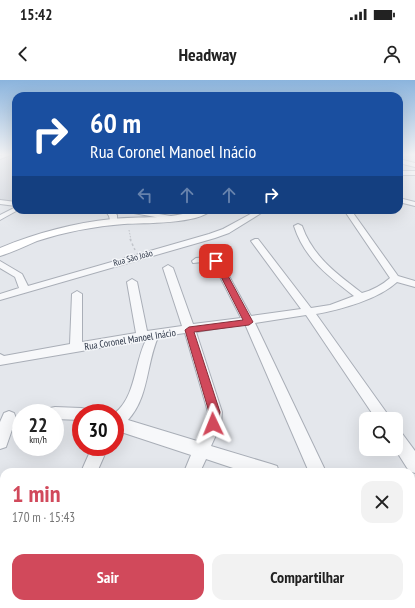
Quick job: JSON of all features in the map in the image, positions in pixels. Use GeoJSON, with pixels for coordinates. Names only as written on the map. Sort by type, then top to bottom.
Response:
{"type":"FeatureCollection","features":[{"type":"Feature","properties":{"kind":"street"},"geometry":{"type":"LineString","coordinates":[[403,201],[415,204]]}},
{"type":"Feature","properties":{"kind":"street"},"geometry":{"type":"LineString","coordinates":[[0,202],[12,204]]}},
{"type":"Feature","properties":{"kind":"street"},"geometry":{"type":"LineString","coordinates":[[0,218],[12,211]]}},
{"type":"Feature","properties":{"kind":"street"},"geometry":{"type":"LineString","coordinates":[[112,214],[114,222]]}},
{"type":"Feature","properties":{"kind":"street"},"geometry":{"type":"LineString","coordinates":[[146,214],[171,218]]}},
{"type":"Feature","properties":{"kind":"street"},"geometry":{"type":"LineString","coordinates":[[0,252],[37,237],[85,226],[114,222],[171,218],[194,214]]}},
{"type":"Feature","properties":{"kind":"street","name":"Rua São João"},"geometry":{"type":"LineString","coordinates":[[0,297],[226,231],[255,214]]}},
{"type":"Feature","properties":{"kind":"street"},"geometry":{"type":"LineString","coordinates":[[350,214],[395,278],[415,284]]}},
{"type":"Feature","properties":{"kind":"street"},"geometry":{"type":"LineString","coordinates":[[298,226],[310,252],[327,269],[362,298]]}},
{"type":"Feature","properties":{"kind":"street"},"geometry":{"type":"LineString","coordinates":[[255,241],[309,312],[379,412]]}},
{"type":"Feature","properties":{"kind":"street"},"geometry":{"type":"LineString","coordinates":[[196,261],[215,258],[249,322],[316,468]]}},
{"type":"Feature","properties":{"kind":"street"},"geometry":{"type":"LineString","coordinates":[[0,264],[19,276],[24,289]]}},
{"type":"Feature","properties":{"kind":"street"},"geometry":{"type":"LineString","coordinates":[[168,268],[215,412],[213,424],[194,468]]}},
{"type":"Feature","properties":{"kind":"street","name":"Rua Coronel Manoel Inácio"},"geometry":{"type":"LineString","coordinates":[[1,360],[148,335],[249,322],[332,308],[362,298],[388,285],[395,278]]}},
{"type":"Feature","properties":{"kind":"street"},"geometry":{"type":"LineString","coordinates":[[124,414],[131,408],[138,394],[148,335],[132,282]]}},
{"type":"Feature","properties":{"kind":"street"},"geometry":{"type":"LineString","coordinates":[[76,348],[77,294]]}},
{"type":"Feature","properties":{"kind":"street"},"geometry":{"type":"LineString","coordinates":[[0,442],[10,418]]}},
{"type":"Feature","properties":{"kind":"street"},"geometry":{"type":"LineString","coordinates":[[124,425],[258,468]]}},
{"type":"Feature","properties":{"kind":"street"},"geometry":{"type":"LineString","coordinates":[[403,447],[415,465]]}},
{"type":"Feature","properties":{"kind":"street"},"geometry":{"type":"LineString","coordinates":[[91,468],[96,456]]}},
{"type":"Feature","properties":{"kind":"path"},"geometry":{"type":"LineString","coordinates":[[128,221],[131,242],[139,256]]}},
{"type":"Feature","properties":{"kind":"shaded area"},"geometry":{"type":"Polygon","coordinates":[[[0,180],[12,180],[12,202],[0,200],[0,180]]]}},
{"type":"Feature","properties":{"kind":"route"},"geometry":{"type":"LineString","coordinates":[[213,424],[215,412],[189,330],[249,322],[216,261]]}}]}
